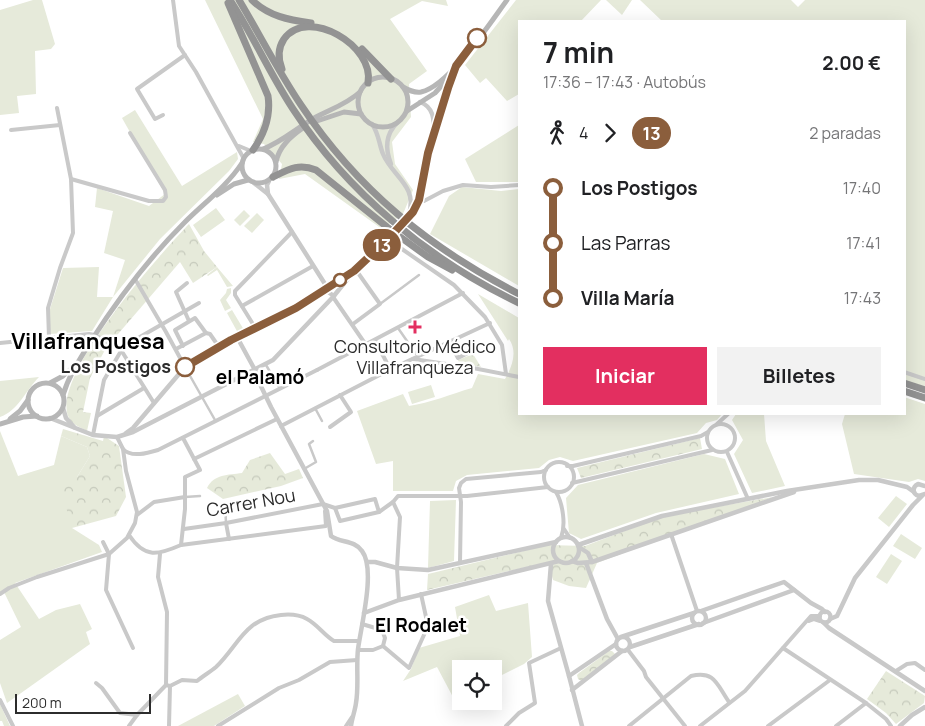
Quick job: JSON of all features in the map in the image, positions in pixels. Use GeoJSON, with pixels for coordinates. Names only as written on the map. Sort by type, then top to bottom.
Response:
{"type":"FeatureCollection","features":[{"type":"Feature","properties":{"kind":"highway"},"geometry":{"type":"LineString","coordinates":[[229,0],[318,143],[354,184],[393,217]]}},
{"type":"Feature","properties":{"kind":"highway"},"geometry":{"type":"LineString","coordinates":[[229,0],[270,105],[267,121],[252,150]]}},
{"type":"Feature","properties":{"kind":"highway"},"geometry":{"type":"LineString","coordinates":[[240,0],[287,83]]}},
{"type":"Feature","properties":{"kind":"highway"},"geometry":{"type":"LineString","coordinates":[[252,0],[272,14],[284,19],[322,26],[342,34],[356,43],[391,79]]}},
{"type":"Feature","properties":{"kind":"highway"},"geometry":{"type":"LineString","coordinates":[[368,83],[368,66],[362,55],[350,42],[328,31],[307,27],[295,29],[289,33],[281,44],[279,58],[296,106],[393,217],[410,235],[448,262],[488,288],[518,303]]}},
{"type":"Feature","properties":{"kind":"highway"},"geometry":{"type":"LineString","coordinates":[[271,179],[288,169],[299,166],[316,170],[385,226],[410,235],[518,293]]}},
{"type":"Feature","properties":{"kind":"highway"},"geometry":{"type":"LineString","coordinates":[[906,384],[925,390]]}},
{"type":"Feature","properties":{"kind":"highway"},"geometry":{"type":"LineString","coordinates":[[906,392],[925,398]]}},
{"type":"Feature","properties":{"kind":"main road"},"geometry":{"type":"LineString","coordinates":[[360,92],[358,103],[361,114],[372,124],[382,127],[397,123],[406,111],[438,90],[507,0]]}},
{"type":"Feature","properties":{"kind":"main road"},"geometry":{"type":"LineString","coordinates":[[0,424],[37,416],[50,418],[58,414],[62,408],[63,395],[76,364],[135,279],[169,238],[230,179],[252,150],[263,149],[277,142],[317,117],[346,103],[368,83],[379,78],[391,79],[402,87],[416,92],[428,89],[455,69]]}},
{"type":"Feature","properties":{"kind":"main road"},"geometry":{"type":"LineString","coordinates":[[402,87],[407,96],[406,111]]}},
{"type":"Feature","properties":{"kind":"main road"},"geometry":{"type":"LineString","coordinates":[[243,161],[243,172],[248,180],[262,184],[271,179],[276,170],[278,152],[300,130],[309,124],[338,113],[361,114]]}},
{"type":"Feature","properties":{"kind":"main road"},"geometry":{"type":"LineString","coordinates":[[263,149],[273,155],[276,162]]}},
{"type":"Feature","properties":{"kind":"main road"},"geometry":{"type":"LineString","coordinates":[[210,199],[234,184],[248,180]]}},
{"type":"Feature","properties":{"kind":"main road"},"geometry":{"type":"LineString","coordinates":[[50,383],[63,376],[76,364]]}},
{"type":"Feature","properties":{"kind":"main road"},"geometry":{"type":"LineString","coordinates":[[8,421],[20,411],[36,386],[42,383],[50,383],[57,386],[63,395]]}},
{"type":"Feature","properties":{"kind":"main road"},"geometry":{"type":"LineString","coordinates":[[29,399],[31,409],[37,416]]}},
{"type":"Feature","properties":{"kind":"street"},"geometry":{"type":"LineString","coordinates":[[173,0],[179,46],[238,145],[243,161]]}},
{"type":"Feature","properties":{"kind":"street"},"geometry":{"type":"LineString","coordinates":[[162,115],[155,119],[137,89],[185,55]]}},
{"type":"Feature","properties":{"kind":"street"},"geometry":{"type":"LineString","coordinates":[[372,124],[379,137],[383,154],[408,191],[411,202],[408,216],[415,209],[419,200],[434,134],[455,69]]}},
{"type":"Feature","properties":{"kind":"street"},"geometry":{"type":"LineString","coordinates":[[420,102],[432,112],[434,134]]}},
{"type":"Feature","properties":{"kind":"street"},"geometry":{"type":"LineString","coordinates":[[49,338],[48,308],[73,233],[71,179],[57,108]]}},
{"type":"Feature","properties":{"kind":"street"},"geometry":{"type":"LineString","coordinates":[[393,167],[387,145],[389,134],[397,123]]}},
{"type":"Feature","properties":{"kind":"street"},"geometry":{"type":"LineString","coordinates":[[11,130],[60,125]]}},
{"type":"Feature","properties":{"kind":"street"},"geometry":{"type":"LineString","coordinates":[[71,179],[149,202],[163,202],[166,197],[165,190],[130,133]]}},
{"type":"Feature","properties":{"kind":"street"},"geometry":{"type":"LineString","coordinates":[[238,145],[244,150],[252,150]]}},
{"type":"Feature","properties":{"kind":"street"},"geometry":{"type":"LineString","coordinates":[[268,194],[267,185],[271,179]]}},
{"type":"Feature","properties":{"kind":"street"},"geometry":{"type":"LineString","coordinates":[[254,183],[268,194],[313,266],[335,294],[366,345]]}},
{"type":"Feature","properties":{"kind":"street"},"geometry":{"type":"LineString","coordinates":[[419,200],[424,200],[463,185],[490,187],[518,185]]}},
{"type":"Feature","properties":{"kind":"street"},"geometry":{"type":"LineString","coordinates":[[408,191],[414,192],[421,189]]}},
{"type":"Feature","properties":{"kind":"street"},"geometry":{"type":"LineString","coordinates":[[256,329],[234,293],[237,287],[292,232]]}},
{"type":"Feature","properties":{"kind":"street"},"geometry":{"type":"LineString","coordinates":[[50,418],[93,435],[120,436],[133,432],[266,365],[276,357],[355,270],[391,236],[399,247],[464,293],[490,323],[502,345],[506,374]]}},
{"type":"Feature","properties":{"kind":"street"},"geometry":{"type":"LineString","coordinates":[[242,306],[313,266]]}},
{"type":"Feature","properties":{"kind":"street"},"geometry":{"type":"LineString","coordinates":[[120,436],[133,428],[185,367],[218,347],[256,329],[355,270]]}},
{"type":"Feature","properties":{"kind":"street"},"geometry":{"type":"LineString","coordinates":[[355,270],[380,304]]}},
{"type":"Feature","properties":{"kind":"street"},"geometry":{"type":"LineString","coordinates":[[353,324],[419,275]]}},
{"type":"Feature","properties":{"kind":"street"},"geometry":{"type":"LineString","coordinates":[[135,279],[216,421]]}},
{"type":"Feature","properties":{"kind":"street"},"geometry":{"type":"LineString","coordinates":[[187,284],[176,292],[189,321]]}},
{"type":"Feature","properties":{"kind":"street"},"geometry":{"type":"LineString","coordinates":[[328,286],[331,295],[335,294]]}},
{"type":"Feature","properties":{"kind":"street"},"geometry":{"type":"LineString","coordinates":[[122,449],[130,454],[144,454],[158,450],[366,345],[464,293]]}},
{"type":"Feature","properties":{"kind":"street"},"geometry":{"type":"LineString","coordinates":[[93,435],[104,380],[120,350],[199,303]]}},
{"type":"Feature","properties":{"kind":"street"},"geometry":{"type":"LineString","coordinates":[[183,346],[175,330],[195,318],[206,333],[210,334],[218,347]]}},
{"type":"Feature","properties":{"kind":"street"},"geometry":{"type":"LineString","coordinates":[[281,426],[390,370],[490,323]]}},
{"type":"Feature","properties":{"kind":"street"},"geometry":{"type":"LineString","coordinates":[[398,328],[416,354]]}},
{"type":"Feature","properties":{"kind":"street"},"geometry":{"type":"LineString","coordinates":[[176,350],[206,333]]}},
{"type":"Feature","properties":{"kind":"street"},"geometry":{"type":"LineString","coordinates":[[0,343],[95,335],[120,350],[154,403]]}},
{"type":"Feature","properties":{"kind":"street"},"geometry":{"type":"LineString","coordinates":[[237,337],[255,370],[256,376],[277,419],[323,504],[329,519],[330,534],[336,539],[348,542],[362,550],[367,562],[368,576],[357,660],[356,704],[351,726]]}},
{"type":"Feature","properties":{"kind":"street"},"geometry":{"type":"LineString","coordinates":[[375,340],[390,370]]}},
{"type":"Feature","properties":{"kind":"street"},"geometry":{"type":"LineString","coordinates":[[450,341],[458,358],[470,352]]}},
{"type":"Feature","properties":{"kind":"street"},"geometry":{"type":"LineString","coordinates":[[413,359],[518,377]]}},
{"type":"Feature","properties":{"kind":"street"},"geometry":{"type":"LineString","coordinates":[[266,365],[279,387]]}},
{"type":"Feature","properties":{"kind":"street"},"geometry":{"type":"LineString","coordinates":[[906,373],[925,379]]}},
{"type":"Feature","properties":{"kind":"street"},"geometry":{"type":"LineString","coordinates":[[97,416],[144,388]]}},
{"type":"Feature","properties":{"kind":"street"},"geometry":{"type":"LineString","coordinates":[[330,428],[351,412],[340,395]]}},
{"type":"Feature","properties":{"kind":"street"},"geometry":{"type":"LineString","coordinates":[[62,408],[66,418],[75,428]]}},
{"type":"Feature","properties":{"kind":"street"},"geometry":{"type":"LineString","coordinates":[[314,408],[322,421]]}},
{"type":"Feature","properties":{"kind":"street"},"geometry":{"type":"LineString","coordinates":[[460,563],[459,488],[461,483],[466,480],[541,472],[556,463],[573,466],[701,436],[727,415]]}},
{"type":"Feature","properties":{"kind":"street"},"geometry":{"type":"LineString","coordinates":[[561,500],[565,491],[572,483],[712,450],[727,452],[735,443],[733,431],[729,426],[728,415]]}},
{"type":"Feature","properties":{"kind":"street"},"geometry":{"type":"LineString","coordinates":[[194,459],[277,419]]}},
{"type":"Feature","properties":{"kind":"street"},"geometry":{"type":"LineString","coordinates":[[139,420],[144,426]]}},
{"type":"Feature","properties":{"kind":"street"},"geometry":{"type":"LineString","coordinates":[[717,424],[729,426]]}},
{"type":"Feature","properties":{"kind":"street"},"geometry":{"type":"LineString","coordinates":[[708,432],[706,440],[712,450]]}},
{"type":"Feature","properties":{"kind":"street"},"geometry":{"type":"LineString","coordinates":[[120,436],[124,462],[137,515]]}},
{"type":"Feature","properties":{"kind":"street"},"geometry":{"type":"LineString","coordinates":[[181,545],[184,528],[185,477],[200,470],[183,438]]}},
{"type":"Feature","properties":{"kind":"street"},"geometry":{"type":"LineString","coordinates":[[304,469],[316,462],[309,444],[313,441]]}},
{"type":"Feature","properties":{"kind":"street"},"geometry":{"type":"LineString","coordinates":[[727,452],[748,499]]}},
{"type":"Feature","properties":{"kind":"street"},"geometry":{"type":"LineString","coordinates":[[124,462],[130,454]]}},
{"type":"Feature","properties":{"kind":"street"},"geometry":{"type":"LineString","coordinates":[[568,466],[572,472],[572,483]]}},
{"type":"Feature","properties":{"kind":"street"},"geometry":{"type":"LineString","coordinates":[[367,562],[375,562],[397,568],[428,570],[556,542],[561,538],[564,529],[561,500],[556,492],[548,487],[544,481],[546,470]]}},
{"type":"Feature","properties":{"kind":"street"},"geometry":{"type":"LineString","coordinates":[[578,546],[662,516],[804,489],[859,480],[878,480],[907,487],[920,484],[925,486]]}},
{"type":"Feature","properties":{"kind":"street"},"geometry":{"type":"LineString","coordinates":[[912,505],[916,485]]}},
{"type":"Feature","properties":{"kind":"street"},"geometry":{"type":"LineString","coordinates":[[335,508],[340,521],[379,512],[398,496],[460,496],[548,487]]}},
{"type":"Feature","properties":{"kind":"street"},"geometry":{"type":"LineString","coordinates":[[907,487],[914,493],[923,495]]}},
{"type":"Feature","properties":{"kind":"street"},"geometry":{"type":"LineString","coordinates":[[364,613],[399,600],[528,568],[559,561],[589,562],[804,489]]}},
{"type":"Feature","properties":{"kind":"street"},"geometry":{"type":"LineString","coordinates":[[556,492],[565,491]]}},
{"type":"Feature","properties":{"kind":"street"},"geometry":{"type":"LineString","coordinates":[[834,629],[837,614],[855,578],[912,505],[923,495]]}},
{"type":"Feature","properties":{"kind":"street"},"geometry":{"type":"LineString","coordinates":[[0,594],[9,588],[44,574],[109,554],[129,535],[137,515],[154,502],[200,496]]}},
{"type":"Feature","properties":{"kind":"street"},"geometry":{"type":"LineString","coordinates":[[323,504],[335,508],[375,499],[379,512]]}},
{"type":"Feature","properties":{"kind":"street"},"geometry":{"type":"LineString","coordinates":[[393,502],[400,517],[397,568],[399,600]]}},
{"type":"Feature","properties":{"kind":"street"},"geometry":{"type":"LineString","coordinates":[[225,504],[228,539]]}},
{"type":"Feature","properties":{"kind":"street"},"geometry":{"type":"LineString","coordinates":[[129,535],[140,549],[160,554],[181,545],[326,526],[323,504]]}},
{"type":"Feature","properties":{"kind":"street","name":"Carrer Nou"},"geometry":{"type":"LineString","coordinates":[[184,528],[226,523],[323,504]]}},
{"type":"Feature","properties":{"kind":"street"},"geometry":{"type":"LineString","coordinates":[[136,506],[144,509]]}},
{"type":"Feature","properties":{"kind":"street"},"geometry":{"type":"LineString","coordinates":[[564,529],[570,538],[588,553],[589,562],[607,619],[618,640],[618,650],[622,652]]}},
{"type":"Feature","properties":{"kind":"street"},"geometry":{"type":"LineString","coordinates":[[671,534],[698,612]]}},
{"type":"Feature","properties":{"kind":"street"},"geometry":{"type":"LineString","coordinates":[[561,538],[570,538]]}},
{"type":"Feature","properties":{"kind":"street"},"geometry":{"type":"LineString","coordinates":[[103,542],[109,554],[106,590],[133,648]]}},
{"type":"Feature","properties":{"kind":"street"},"geometry":{"type":"LineString","coordinates":[[556,542],[553,550],[555,558],[559,561]]}},
{"type":"Feature","properties":{"kind":"street"},"geometry":{"type":"LineString","coordinates":[[572,561],[577,557],[578,546]]}},
{"type":"Feature","properties":{"kind":"street"},"geometry":{"type":"LineString","coordinates":[[160,554],[158,577],[167,612],[169,726]]}},
{"type":"Feature","properties":{"kind":"street"},"geometry":{"type":"LineString","coordinates":[[551,564],[548,601],[570,676],[582,726]]}},
{"type":"Feature","properties":{"kind":"street"},"geometry":{"type":"LineString","coordinates":[[618,640],[784,582],[813,605],[816,604],[829,628],[834,629],[925,691]]}},
{"type":"Feature","properties":{"kind":"street"},"geometry":{"type":"LineString","coordinates":[[572,690],[629,648],[702,624],[794,590]]}},
{"type":"Feature","properties":{"kind":"street"},"geometry":{"type":"LineString","coordinates":[[383,646],[408,668],[428,626],[421,594]]}},
{"type":"Feature","properties":{"kind":"street"},"geometry":{"type":"LineString","coordinates":[[700,726],[745,691],[807,622],[811,616],[813,605]]}},
{"type":"Feature","properties":{"kind":"street"},"geometry":{"type":"LineString","coordinates":[[698,612],[693,620],[695,623],[702,624]]}},
{"type":"Feature","properties":{"kind":"street"},"geometry":{"type":"LineString","coordinates":[[698,612],[705,614],[706,618],[702,624]]}},
{"type":"Feature","properties":{"kind":"street"},"geometry":{"type":"LineString","coordinates":[[807,622],[837,614]]}},
{"type":"Feature","properties":{"kind":"street"},"geometry":{"type":"LineString","coordinates":[[129,726],[137,715],[168,686],[182,680],[197,681],[216,667],[244,632],[258,621],[267,618],[297,615],[320,627],[334,641],[359,641]]}},
{"type":"Feature","properties":{"kind":"street"},"geometry":{"type":"LineString","coordinates":[[811,616],[825,618]]}},
{"type":"Feature","properties":{"kind":"street"},"geometry":{"type":"LineString","coordinates":[[362,624],[382,630],[385,638],[383,646]]}},
{"type":"Feature","properties":{"kind":"street"},"geometry":{"type":"LineString","coordinates":[[570,676],[618,640],[626,637],[630,640],[629,648],[663,698],[686,726]]}},
{"type":"Feature","properties":{"kind":"street"},"geometry":{"type":"LineString","coordinates":[[358,650],[373,650],[383,646]]}},
{"type":"Feature","properties":{"kind":"street"},"geometry":{"type":"LineString","coordinates":[[506,726],[519,712],[535,703],[528,664],[561,648]]}},
{"type":"Feature","properties":{"kind":"street"},"geometry":{"type":"LineString","coordinates":[[783,648],[866,704],[886,719],[891,726]]}},
{"type":"Feature","properties":{"kind":"street"},"geometry":{"type":"LineString","coordinates":[[218,726],[279,688],[299,680],[330,662],[357,660]]}},
{"type":"Feature","properties":{"kind":"street"},"geometry":{"type":"LineString","coordinates":[[896,671],[907,664],[915,663],[925,670]]}},
{"type":"Feature","properties":{"kind":"street"},"geometry":{"type":"LineString","coordinates":[[629,726],[691,676],[702,673],[712,677],[729,702]]}},
{"type":"Feature","properties":{"kind":"street"},"geometry":{"type":"LineString","coordinates":[[768,726],[830,680]]}},
{"type":"Feature","properties":{"kind":"street"},"geometry":{"type":"LineString","coordinates":[[96,683],[102,688],[120,713],[137,715]]}},
{"type":"Feature","properties":{"kind":"street"},"geometry":{"type":"LineString","coordinates":[[0,700],[12,726]]}},
{"type":"Feature","properties":{"kind":"street"},"geometry":{"type":"LineString","coordinates":[[836,726],[866,704]]}},
{"type":"Feature","properties":{"kind":"street"},"geometry":{"type":"LineString","coordinates":[[902,726],[912,715],[925,708]]}},
{"type":"Feature","properties":{"kind":"street"},"geometry":{"type":"LineString","coordinates":[[346,726],[353,715]]}},
{"type":"Feature","properties":{"kind":"green space"},"geometry":{"type":"Polygon","coordinates":[[[33,0],[42,0],[55,44],[51,49],[35,51],[36,94],[17,96],[19,113],[0,115],[0,10],[33,0]]]}},
{"type":"Feature","properties":{"kind":"green space"},"geometry":{"type":"Polygon","coordinates":[[[205,0],[446,0],[448,6],[422,1],[390,19],[427,71],[409,84],[411,117],[392,142],[395,164],[413,190],[403,214],[382,229],[305,174],[279,179],[282,164],[264,144],[253,142],[263,119],[205,0]]]}},
{"type":"Feature","properties":{"kind":"green space"},"geometry":{"type":"Polygon","coordinates":[[[516,0],[601,0],[582,20],[518,20],[518,95],[507,101],[486,78],[480,83],[465,65],[516,0]]]}},
{"type":"Feature","properties":{"kind":"green space"},"geometry":{"type":"Polygon","coordinates":[[[606,0],[632,0],[622,15],[606,0]]]}},
{"type":"Feature","properties":{"kind":"green space"},"geometry":{"type":"Polygon","coordinates":[[[640,0],[791,0],[798,7],[805,0],[925,0],[925,388],[906,383],[906,20],[661,20],[640,0]]]}},
{"type":"Feature","properties":{"kind":"green space"},"geometry":{"type":"Polygon","coordinates":[[[135,110],[182,186],[237,152],[238,159],[229,171],[160,239],[113,297],[125,260],[104,253],[113,211],[95,207],[97,188],[149,206],[165,194],[122,118],[135,110]]]}},
{"type":"Feature","properties":{"kind":"green space"},"geometry":{"type":"Polygon","coordinates":[[[518,126],[518,182],[476,182],[465,159],[518,126]]]}},
{"type":"Feature","properties":{"kind":"green space"},"geometry":{"type":"Polygon","coordinates":[[[462,187],[501,191],[518,189],[518,285],[430,234],[449,196],[462,187]]]}},
{"type":"Feature","properties":{"kind":"green space"},"geometry":{"type":"Polygon","coordinates":[[[216,208],[225,220],[201,237],[193,225],[216,208]]]}},
{"type":"Feature","properties":{"kind":"green space"},"geometry":{"type":"Polygon","coordinates":[[[244,210],[250,216],[240,226],[234,220],[244,210]]]}},
{"type":"Feature","properties":{"kind":"green space"},"geometry":{"type":"Polygon","coordinates":[[[257,213],[264,220],[252,233],[244,226],[257,213]]]}},
{"type":"Feature","properties":{"kind":"green space"},"geometry":{"type":"Polygon","coordinates":[[[189,224],[204,251],[217,267],[193,283],[180,262],[106,348],[90,378],[83,412],[91,413],[87,431],[69,418],[67,400],[75,375],[111,317],[134,287],[189,224]]]}},
{"type":"Feature","properties":{"kind":"green space"},"geometry":{"type":"Polygon","coordinates":[[[99,267],[97,297],[113,297],[92,331],[50,334],[50,309],[63,268],[99,267]]]}},
{"type":"Feature","properties":{"kind":"green space"},"geometry":{"type":"Polygon","coordinates":[[[217,267],[233,286],[227,287],[217,270],[207,275],[217,267]]]}},
{"type":"Feature","properties":{"kind":"green space"},"geometry":{"type":"Polygon","coordinates":[[[231,288],[231,293],[226,300],[231,308],[225,311],[220,300],[227,289],[231,288]]]}},
{"type":"Feature","properties":{"kind":"green space"},"geometry":{"type":"Polygon","coordinates":[[[478,294],[518,317],[518,415],[721,415],[717,420],[706,423],[697,433],[573,461],[560,457],[549,460],[539,468],[467,475],[456,481],[453,491],[393,491],[393,461],[376,464],[357,411],[403,394],[409,406],[433,401],[472,388],[478,374],[505,379],[510,370],[514,354],[512,344],[509,339],[508,341],[478,294]]]}},
{"type":"Feature","properties":{"kind":"green space"},"geometry":{"type":"Polygon","coordinates":[[[232,310],[244,330],[238,333],[227,313],[232,310]]]}},
{"type":"Feature","properties":{"kind":"green space"},"geometry":{"type":"Polygon","coordinates":[[[473,354],[481,367],[459,363],[458,360],[473,354]]]}},
{"type":"Feature","properties":{"kind":"green space"},"geometry":{"type":"Polygon","coordinates":[[[39,377],[17,405],[0,417],[0,381],[39,377]]]}},
{"type":"Feature","properties":{"kind":"green space"},"geometry":{"type":"Polygon","coordinates":[[[431,385],[435,397],[412,404],[408,392],[431,385]]]}},
{"type":"Feature","properties":{"kind":"green space"},"geometry":{"type":"Polygon","coordinates":[[[906,398],[925,404],[925,481],[918,479],[909,482],[854,474],[842,424],[845,415],[906,415],[906,398]]]}},
{"type":"Feature","properties":{"kind":"green space"},"geometry":{"type":"Polygon","coordinates":[[[735,415],[764,415],[766,441],[785,486],[752,493],[734,454],[743,440],[732,420],[735,415]]]}},
{"type":"Feature","properties":{"kind":"green space"},"geometry":{"type":"Polygon","coordinates":[[[63,429],[103,441],[104,436],[119,446],[126,497],[116,516],[72,528],[59,483],[77,477],[90,456],[87,447],[61,436],[63,429]]]}},
{"type":"Feature","properties":{"kind":"green space"},"geometry":{"type":"Polygon","coordinates":[[[0,431],[18,476],[54,465],[61,436],[87,447],[90,456],[77,477],[72,528],[99,545],[102,552],[15,583],[39,619],[56,610],[80,604],[92,629],[86,632],[90,644],[7,703],[0,683],[0,640],[21,627],[4,592],[0,593],[0,431]]]}},
{"type":"Feature","properties":{"kind":"green space"},"geometry":{"type":"Polygon","coordinates":[[[700,438],[702,449],[581,478],[577,468],[700,438]]]}},
{"type":"Feature","properties":{"kind":"green space"},"geometry":{"type":"Polygon","coordinates":[[[270,453],[285,474],[299,469],[303,478],[281,486],[223,499],[207,488],[213,480],[227,475],[242,473],[250,460],[270,453]]]}},
{"type":"Feature","properties":{"kind":"green space"},"geometry":{"type":"Polygon","coordinates":[[[704,454],[725,459],[739,494],[656,513],[581,539],[569,533],[566,498],[578,485],[704,454]]]}},
{"type":"Feature","properties":{"kind":"green space"},"geometry":{"type":"Polygon","coordinates":[[[896,496],[907,504],[889,527],[878,518],[896,496]]]}},
{"type":"Feature","properties":{"kind":"green space"},"geometry":{"type":"Polygon","coordinates":[[[773,497],[597,563],[586,588],[569,586],[553,580],[548,562],[427,590],[428,574],[548,545],[585,546],[664,516],[773,497]]]}},
{"type":"Feature","properties":{"kind":"green space"},"geometry":{"type":"Polygon","coordinates":[[[456,500],[454,561],[428,568],[430,501],[456,500]]]}},
{"type":"Feature","properties":{"kind":"green space"},"geometry":{"type":"Polygon","coordinates":[[[901,534],[922,548],[915,559],[893,546],[901,534]]]}},
{"type":"Feature","properties":{"kind":"green space"},"geometry":{"type":"Polygon","coordinates":[[[891,554],[902,561],[887,584],[876,577],[891,554]]]}},
{"type":"Feature","properties":{"kind":"green space"},"geometry":{"type":"Polygon","coordinates":[[[489,595],[496,611],[528,603],[532,657],[524,664],[502,675],[502,660],[452,660],[452,695],[437,667],[403,681],[411,669],[419,648],[460,636],[455,607],[489,595]]]}},
{"type":"Feature","properties":{"kind":"green space"},"geometry":{"type":"Polygon","coordinates":[[[609,651],[615,654],[582,681],[578,679],[577,675],[579,673],[609,651]]]}},
{"type":"Feature","properties":{"kind":"green space"},"geometry":{"type":"Polygon","coordinates":[[[886,671],[925,696],[924,703],[896,724],[886,713],[867,699],[886,671]]]}},
{"type":"Feature","properties":{"kind":"green space"},"geometry":{"type":"Polygon","coordinates":[[[238,694],[245,706],[214,726],[178,726],[238,694]]]}},
{"type":"Feature","properties":{"kind":"green space"},"geometry":{"type":"Polygon","coordinates":[[[0,704],[10,726],[4,726],[2,721],[0,721],[0,704]]]}},
{"type":"Feature","properties":{"kind":"bus line","name":"13"},"geometry":{"type":"LineString","coordinates":[[185,367],[231,340],[296,308],[354,271],[413,212],[419,200],[428,153],[456,66],[477,38]]}},
{"type":"Feature","properties":{"kind":"place","name":"Consultorio Médico Villafranqueza"},"geometry":{"type":"Point","coordinates":[415,327]}},
{"type":"Feature","properties":{"kind":"place","name":"Los Postigos"},"geometry":{"type":"Point","coordinates":[185,367]}},
{"type":"Feature","properties":{"kind":"district","name":"Villafranquesa"},"geometry":{"type":"Point","coordinates":[88,341]}},
{"type":"Feature","properties":{"kind":"district","name":"el Palamó"},"geometry":{"type":"Point","coordinates":[260,377]}},
{"type":"Feature","properties":{"kind":"district","name":"El Rodalet"},"geometry":{"type":"Point","coordinates":[421,625]}}]}
